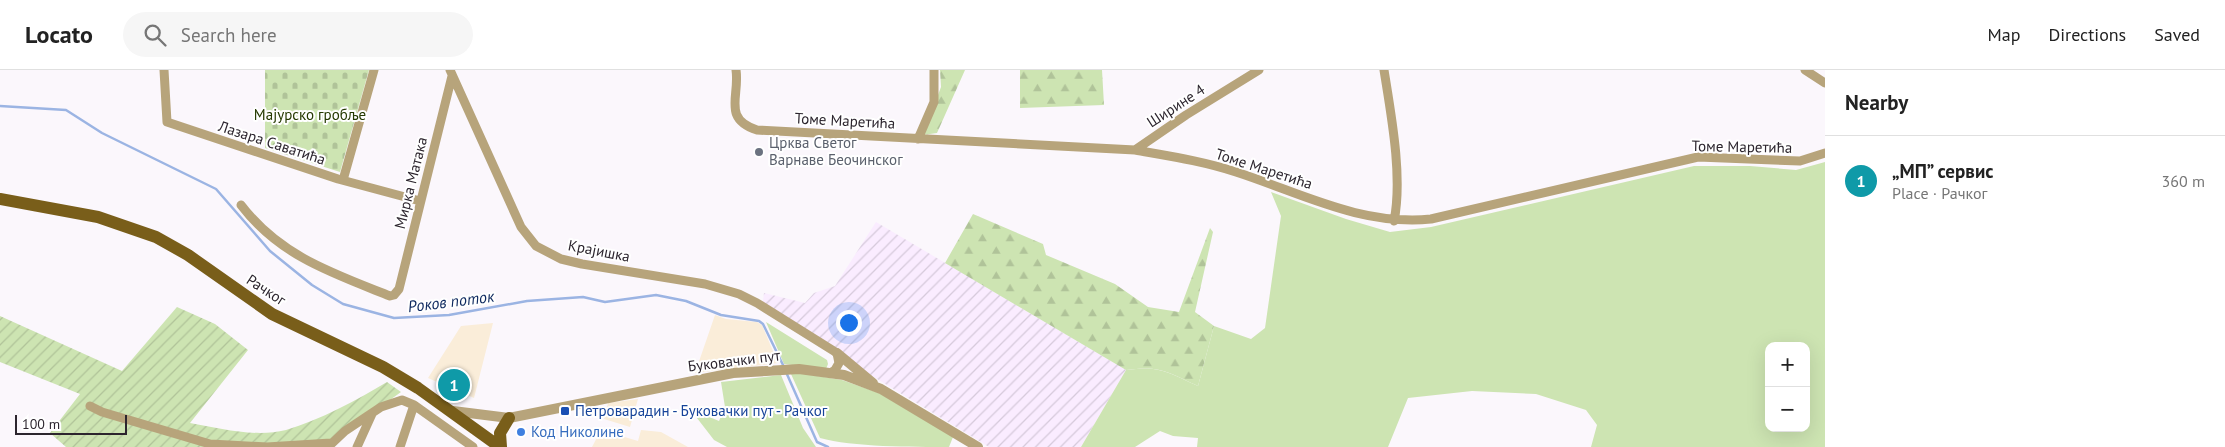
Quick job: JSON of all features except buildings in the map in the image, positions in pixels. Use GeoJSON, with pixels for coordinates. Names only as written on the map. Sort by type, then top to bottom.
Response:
{"type":"FeatureCollection","features":[{"type":"Feature","properties":{"kind":"main road","name":"Рачког"},"geometry":{"type":"LineString","coordinates":[[0,199],[98,217],[156,237],[188,255],[272,314],[396,375],[453,411],[500,447]]}},
{"type":"Feature","properties":{"kind":"main road"},"geometry":{"type":"LineString","coordinates":[[500,447],[500,433],[509,418]]}},
{"type":"Feature","properties":{"kind":"street","name":"Лазара Саватића"},"geometry":{"type":"LineString","coordinates":[[164,70],[167,122],[343,180],[420,201]]}},
{"type":"Feature","properties":{"kind":"street"},"geometry":{"type":"LineString","coordinates":[[343,180],[374,70]]}},
{"type":"Feature","properties":{"kind":"street","name":"Томе Маретића"},"geometry":{"type":"LineString","coordinates":[[736,70],[735,111],[742,122],[752,128],[767,131],[1135,150],[1189,160],[1236,172],[1365,216],[1394,220],[1431,219],[1698,157],[1792,162],[1811,159],[1825,153]]}},
{"type":"Feature","properties":{"kind":"street"},"geometry":{"type":"LineString","coordinates":[[918,139],[934,102],[934,70]]}},
{"type":"Feature","properties":{"kind":"street","name":"Ширине 4"},"geometry":{"type":"LineString","coordinates":[[1135,150],[1259,70]]}},
{"type":"Feature","properties":{"kind":"street"},"geometry":{"type":"LineString","coordinates":[[1384,70],[1393,136],[1397,194],[1394,220]]}},
{"type":"Feature","properties":{"kind":"street"},"geometry":{"type":"LineString","coordinates":[[1805,70],[1825,83]]}},
{"type":"Feature","properties":{"kind":"street","name":"Мирка Матака"},"geometry":{"type":"LineString","coordinates":[[241,205],[260,228],[289,251],[310,264],[390,296],[394,295],[399,289],[451,73]]}},
{"type":"Feature","properties":{"kind":"street","name":"Крајишка"},"geometry":{"type":"LineString","coordinates":[[451,73],[521,227],[528,238],[541,250],[582,264],[705,284],[732,291],[758,303],[837,353]]}},
{"type":"Feature","properties":{"kind":"street"},"geometry":{"type":"LineString","coordinates":[[830,373],[839,363],[837,353]]}},
{"type":"Feature","properties":{"kind":"street"},"geometry":{"type":"LineString","coordinates":[[837,353],[881,390]]}},
{"type":"Feature","properties":{"kind":"street","name":"Буковачки пут"},"geometry":{"type":"LineString","coordinates":[[453,411],[509,418],[733,373],[784,369],[830,373],[856,379],[881,390],[978,447]]}},
{"type":"Feature","properties":{"kind":"street"},"geometry":{"type":"LineString","coordinates":[[90,406],[102,412],[210,444],[267,447],[329,445],[372,414],[396,401],[409,402],[473,447]]}},
{"type":"Feature","properties":{"kind":"street"},"geometry":{"type":"LineString","coordinates":[[400,447],[414,405]]}},
{"type":"Feature","properties":{"kind":"street"},"geometry":{"type":"LineString","coordinates":[[357,447],[372,414]]}},
{"type":"Feature","properties":{"kind":"shaded area"},"geometry":{"type":"Polygon","coordinates":[[[876,222],[1126,370],[1081,447],[989,447],[762,309],[764,293],[805,303],[814,293],[835,286],[876,222]]]}},
{"type":"Feature","properties":{"kind":"shaded area"},"geometry":{"type":"Polygon","coordinates":[[[715,315],[726,319],[757,322],[762,325],[778,363],[695,373],[715,315]]]}},
{"type":"Feature","properties":{"kind":"shaded area"},"geometry":{"type":"Polygon","coordinates":[[[493,323],[474,398],[428,378],[461,326],[493,323]]]}},
{"type":"Feature","properties":{"kind":"shaded area"},"geometry":{"type":"Polygon","coordinates":[[[638,399],[630,427],[604,419],[608,403],[638,399]]]}},
{"type":"Feature","properties":{"kind":"shaded area"},"geometry":{"type":"Polygon","coordinates":[[[601,430],[638,441],[641,430],[661,432],[688,447],[592,447],[601,430]]]}},
{"type":"Feature","properties":{"kind":"green space","name":"Мајурско гробље"},"geometry":{"type":"Polygon","coordinates":[[[265,70],[369,70],[340,172],[265,148],[265,70]]]}},
{"type":"Feature","properties":{"kind":"green space"},"geometry":{"type":"Polygon","coordinates":[[[940,70],[965,70],[937,133],[923,135],[941,87],[940,70]]]}},
{"type":"Feature","properties":{"kind":"green space"},"geometry":{"type":"Polygon","coordinates":[[[1020,70],[1102,70],[1104,105],[1020,108],[1020,70]]]}},
{"type":"Feature","properties":{"kind":"green space"},"geometry":{"type":"Polygon","coordinates":[[[1825,162],[1825,447],[1591,447],[1597,425],[1586,410],[1536,394],[1472,391],[1408,398],[1388,447],[1197,447],[1198,438],[1173,436],[1160,431],[1135,447],[1081,447],[1126,370],[1155,369],[1198,386],[1214,326],[1251,339],[1265,328],[1281,216],[1271,192],[1346,219],[1390,232],[1431,227],[1694,166],[1750,166],[1796,170],[1825,162]]]}},
{"type":"Feature","properties":{"kind":"green space"},"geometry":{"type":"Polygon","coordinates":[[[973,214],[1043,244],[1046,255],[1115,284],[1148,307],[1179,312],[1210,228],[1213,232],[1195,312],[1214,326],[1198,386],[1156,369],[1126,370],[945,263],[973,214]]]}},
{"type":"Feature","properties":{"kind":"green space"},"geometry":{"type":"Polygon","coordinates":[[[177,307],[215,324],[248,350],[190,423],[250,433],[274,432],[299,426],[325,415],[387,382],[401,392],[332,442],[328,447],[66,447],[50,433],[80,394],[0,362],[0,316],[122,371],[177,307]]]}},
{"type":"Feature","properties":{"kind":"green space"},"geometry":{"type":"Polygon","coordinates":[[[766,322],[827,360],[826,369],[784,364],[766,322]]]}},
{"type":"Feature","properties":{"kind":"green space"},"geometry":{"type":"Polygon","coordinates":[[[799,373],[842,380],[879,393],[953,437],[949,447],[865,445],[820,438],[791,374],[799,373]]]}},
{"type":"Feature","properties":{"kind":"green space"},"geometry":{"type":"Polygon","coordinates":[[[781,375],[803,428],[816,447],[727,447],[714,440],[690,409],[719,421],[725,407],[721,382],[781,375]]]}},
{"type":"Feature","properties":{"kind":"waterway","name":"Роков поток"},"geometry":{"type":"LineString","coordinates":[[0,106],[66,110],[102,133],[216,189],[270,251],[312,285],[343,304],[394,318],[449,315],[527,301],[583,297],[605,302],[656,295],[686,301],[721,315],[759,321],[763,324],[784,367]]}},
{"type":"Feature","properties":{"kind":"waterway","name":"Роков поток"},"geometry":{"type":"LineString","coordinates":[[786,372],[817,442],[828,447]]}},
{"type":"Feature","properties":{"kind":"place","name":"Црква Светог Варнаве Беочинског"},"geometry":{"type":"Point","coordinates":[759,152]}},
{"type":"Feature","properties":{"kind":"place","name":"„МП” сервис"},"geometry":{"type":"Point","coordinates":[454,385]}},
{"type":"Feature","properties":{"kind":"place","name":"Петроварадин - Буковачки пут - Рачког"},"geometry":{"type":"Point","coordinates":[565,411]}},
{"type":"Feature","properties":{"kind":"place","name":"Код Николине"},"geometry":{"type":"Point","coordinates":[521,432]}}]}
